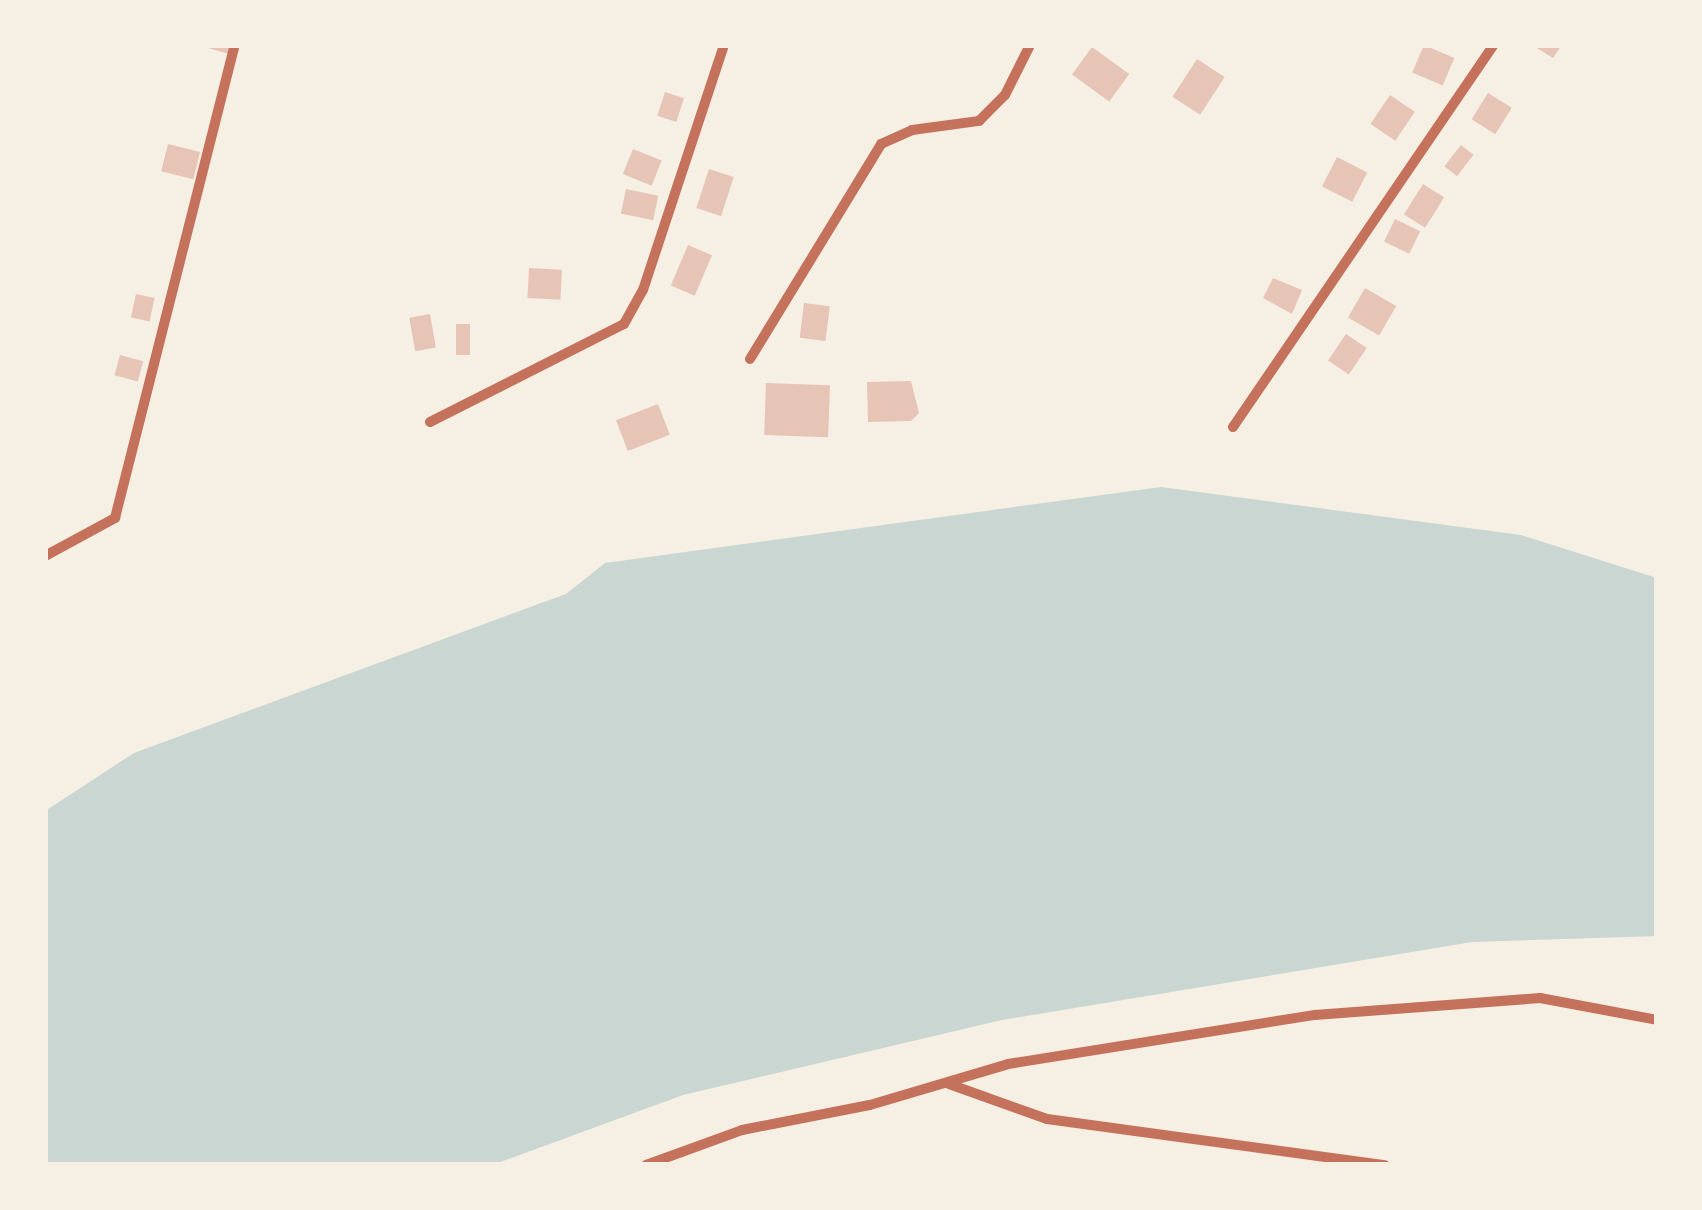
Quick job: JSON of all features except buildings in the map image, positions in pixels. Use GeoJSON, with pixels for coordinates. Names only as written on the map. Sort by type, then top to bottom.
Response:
{"type":"FeatureCollection","features":[{"type":"Feature","properties":{"kind":"street"},"geometry":{"type":"LineString","coordinates":[[45,556],[115,518],[235,45]]}},
{"type":"Feature","properties":{"kind":"street"},"geometry":{"type":"LineString","coordinates":[[430,422],[624,324],[643,290],[724,45]]}},
{"type":"Feature","properties":{"kind":"street"},"geometry":{"type":"LineString","coordinates":[[750,359],[881,144],[912,130],[979,121],[998,105],[1030,45]]}},
{"type":"Feature","properties":{"kind":"street"},"geometry":{"type":"LineString","coordinates":[[1233,427],[1494,45]]}},
{"type":"Feature","properties":{"kind":"street"},"geometry":{"type":"LineString","coordinates":[[646,1165],[742,1130],[1008,1064],[1315,1015],[1540,998],[1657,1020]]}},
{"type":"Feature","properties":{"kind":"street"},"geometry":{"type":"LineString","coordinates":[[946,1082],[1048,1119],[1385,1165]]}},
{"type":"Feature","properties":{"kind":"shaded area"},"geometry":{"type":"Polygon","coordinates":[[[1161,487],[1521,535],[1657,578],[1657,936],[1472,942],[1002,1020],[683,1095],[492,1165],[45,1165],[45,811],[134,753],[566,594],[605,563],[1161,487]]]}}]}
